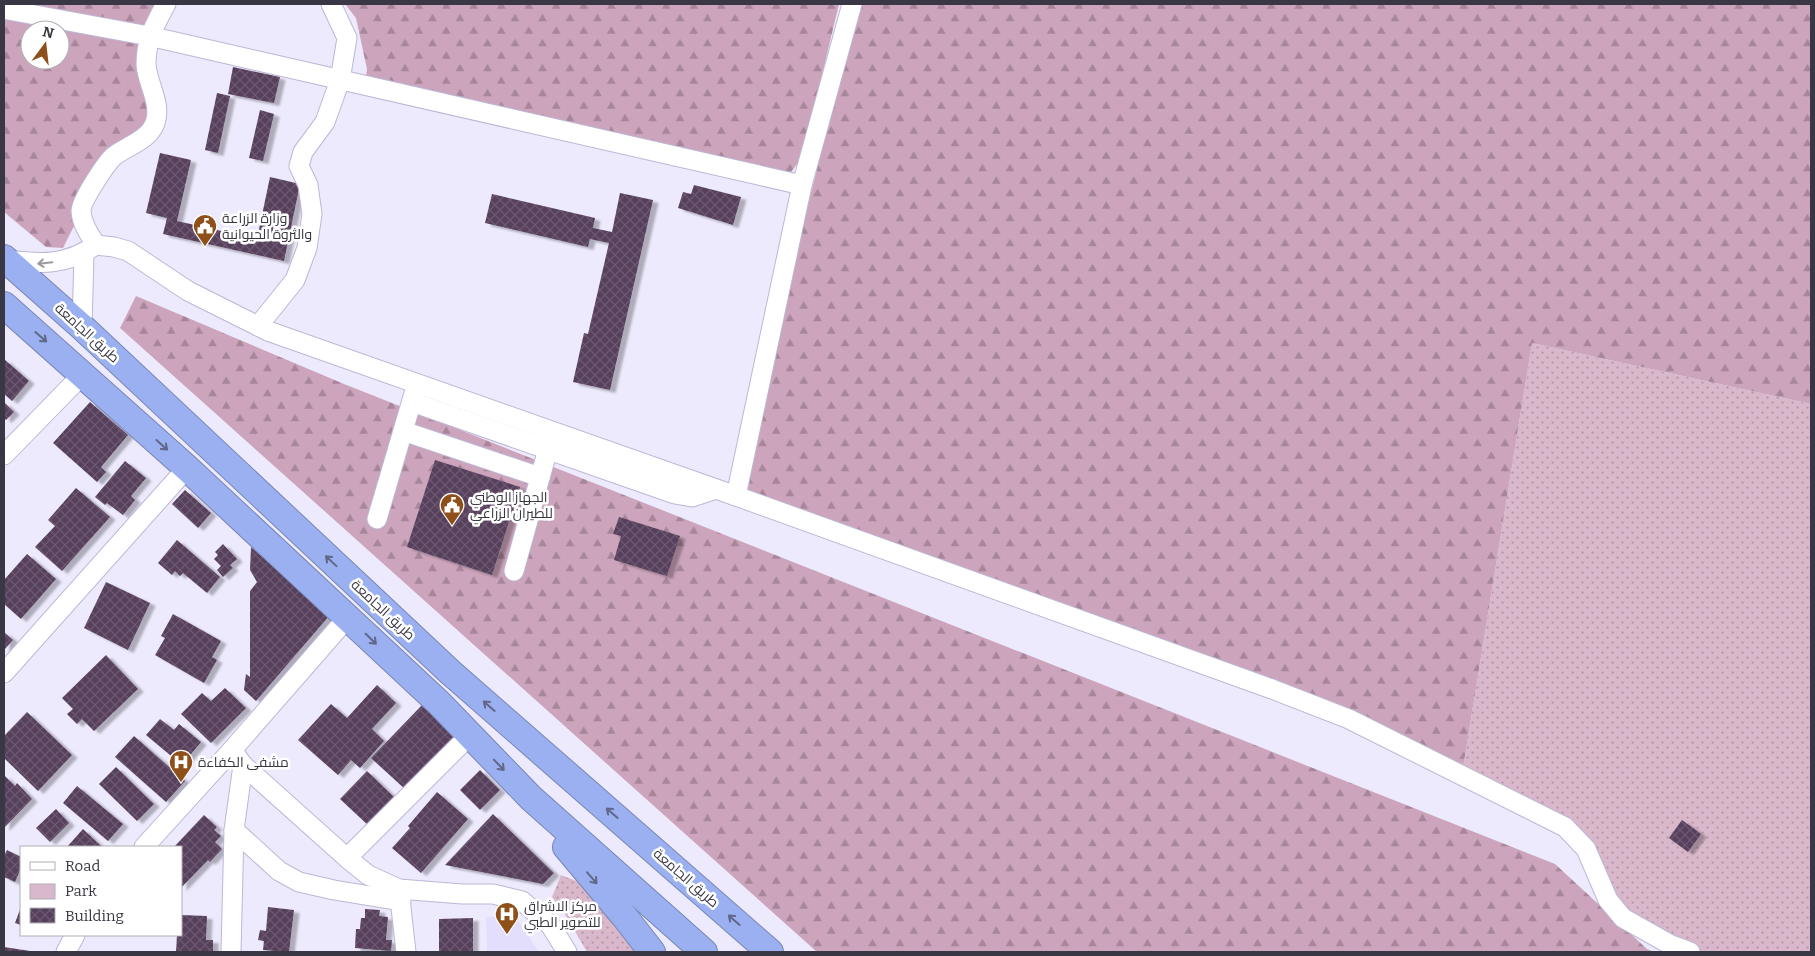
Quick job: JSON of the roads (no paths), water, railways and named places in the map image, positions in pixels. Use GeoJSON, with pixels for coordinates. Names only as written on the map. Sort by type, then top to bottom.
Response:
{"type":"FeatureCollection","features":[{"type":"Feature","properties":{"kind":"highway","name":"طريق الجامعة"},"geometry":{"type":"LineString","coordinates":[[5,259],[82,328],[450,672],[769,950]]}},
{"type":"Feature","properties":{"kind":"highway","name":"طريق الجامعة"},"geometry":{"type":"LineString","coordinates":[[4,306],[187,468],[438,703],[531,798],[704,952]]}},
{"type":"Feature","properties":{"kind":"highway"},"geometry":{"type":"LineString","coordinates":[[531,798],[560,841],[652,952]]}},
{"type":"Feature","properties":{"kind":"street"},"geometry":{"type":"LineString","coordinates":[[82,328],[90,250],[81,209],[92,186],[112,157],[149,133],[155,124],[157,110],[146,65],[149,36],[166,4]]}},
{"type":"Feature","properties":{"kind":"street"},"geometry":{"type":"LineString","coordinates":[[258,326],[295,280],[307,248],[312,214],[308,185],[299,166],[303,152],[325,122],[340,80],[347,38],[331,4]]}},
{"type":"Feature","properties":{"kind":"street"},"geometry":{"type":"LineString","coordinates":[[736,496],[802,185],[852,4]]}},
{"type":"Feature","properties":{"kind":"street"},"geometry":{"type":"LineString","coordinates":[[4,8],[149,36],[802,185]]}},
{"type":"Feature","properties":{"kind":"street"},"geometry":{"type":"LineString","coordinates":[[5,259],[40,264],[62,261],[90,250],[114,247],[128,252],[188,291],[268,331],[548,449],[675,494],[692,496],[716,489]]}},
{"type":"Feature","properties":{"kind":"street"},"geometry":{"type":"LineString","coordinates":[[6,448],[83,374]]}},
{"type":"Feature","properties":{"kind":"street"},"geometry":{"type":"LineString","coordinates":[[377,519],[415,393]]}},
{"type":"Feature","properties":{"kind":"street"},"geometry":{"type":"LineString","coordinates":[[415,393],[716,489],[1272,689],[1349,719],[1565,827],[1586,849],[1608,900],[1623,918],[1670,945],[1690,952]]}},
{"type":"Feature","properties":{"kind":"street"},"geometry":{"type":"LineString","coordinates":[[403,431],[540,477]]}},
{"type":"Feature","properties":{"kind":"street"},"geometry":{"type":"LineString","coordinates":[[514,571],[548,449]]}},
{"type":"Feature","properties":{"kind":"street"},"geometry":{"type":"LineString","coordinates":[[4,673],[187,468]]}},
{"type":"Feature","properties":{"kind":"street"},"geometry":{"type":"LineString","coordinates":[[145,846],[237,757],[348,617]]}},
{"type":"Feature","properties":{"kind":"street"},"geometry":{"type":"LineString","coordinates":[[347,858],[470,735]]}},
{"type":"Feature","properties":{"kind":"street"},"geometry":{"type":"LineString","coordinates":[[231,952],[237,757]]}},
{"type":"Feature","properties":{"kind":"street"},"geometry":{"type":"LineString","coordinates":[[237,757],[347,858],[368,875],[400,895]]}},
{"type":"Feature","properties":{"kind":"street"},"geometry":{"type":"LineString","coordinates":[[234,830],[279,871],[299,882],[334,890],[400,895],[493,894],[522,900],[551,926],[568,952]]}},
{"type":"Feature","properties":{"kind":"street"},"geometry":{"type":"LineString","coordinates":[[400,895],[406,952]]}},
{"type":"Feature","properties":{"kind":"street"},"geometry":{"type":"LineString","coordinates":[[66,952],[74,936]]}},
{"type":"Feature","properties":{"kind":"place","name":"وزارة الزراعة والثروة الحيوانية"},"geometry":{"type":"Point","coordinates":[205,247]}},
{"type":"Feature","properties":{"kind":"place","name":"الجهاز الوطني للطيران الزراعي"},"geometry":{"type":"Point","coordinates":[452,526]}},
{"type":"Feature","properties":{"kind":"place","name":"مشفى الكفاءة"},"geometry":{"type":"Point","coordinates":[181,783]}},
{"type":"Feature","properties":{"kind":"place","name":"مركز الاشراق للتصوير الطبي"},"geometry":{"type":"Point","coordinates":[507,935]}}]}
